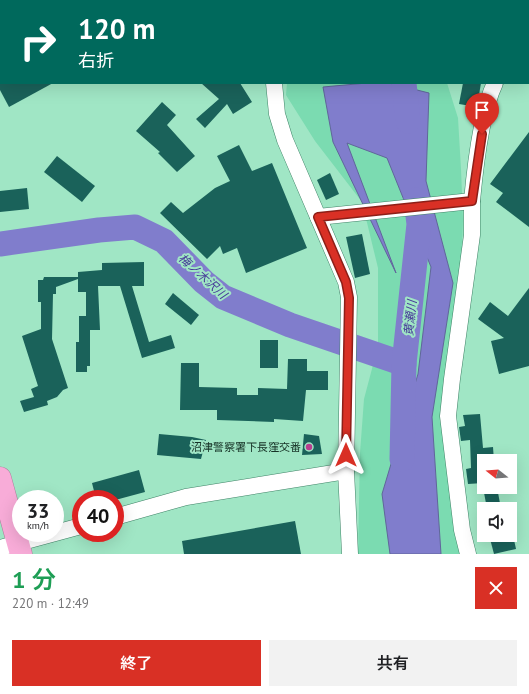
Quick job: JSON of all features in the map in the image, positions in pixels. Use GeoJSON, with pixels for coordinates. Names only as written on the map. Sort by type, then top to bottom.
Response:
{"type":"FeatureCollection","features":[{"type":"Feature","properties":{"kind":"highway"},"geometry":{"type":"LineString","coordinates":[[0,478],[13,548]]}},
{"type":"Feature","properties":{"kind":"street"},"geometry":{"type":"LineString","coordinates":[[274,84],[277,114],[285,140],[346,282],[349,298],[346,471],[350,554]]}},
{"type":"Feature","properties":{"kind":"street"},"geometry":{"type":"LineString","coordinates":[[468,554],[462,530],[448,416],[472,234],[474,174],[487,106],[495,84]]}},
{"type":"Feature","properties":{"kind":"street"},"geometry":{"type":"LineString","coordinates":[[318,217],[455,204],[472,201]]}},
{"type":"Feature","properties":{"kind":"street"},"geometry":{"type":"LineString","coordinates":[[124,514],[186,497],[346,471]]}},
{"type":"Feature","properties":{"kind":"street"},"geometry":{"type":"LineString","coordinates":[[13,548],[72,529]]}},
{"type":"Feature","properties":{"kind":"green space"},"geometry":{"type":"Polygon","coordinates":[[[287,84],[447,84],[458,118],[463,219],[460,318],[446,385],[461,554],[358,554],[360,453],[364,399],[378,346],[378,268],[362,202],[315,141],[286,95],[287,84]]]}},
{"type":"Feature","properties":{"kind":"shaded area"},"geometry":{"type":"Polygon","coordinates":[[[356,84],[393,84],[429,93],[426,181],[453,283],[432,417],[441,554],[390,554],[382,494],[418,374],[431,267],[387,158],[347,143],[396,273],[333,142],[323,87],[356,84]]]}},
{"type":"Feature","properties":{"kind":"building"},"geometry":{"type":"Polygon","coordinates":[[[0,84],[51,84],[9,107],[0,90],[0,84]]]}},
{"type":"Feature","properties":{"kind":"building"},"geometry":{"type":"Polygon","coordinates":[[[202,84],[241,84],[252,102],[233,114],[227,104],[205,128],[196,119],[219,99],[202,84]]]}},
{"type":"Feature","properties":{"kind":"building"},"geometry":{"type":"Polygon","coordinates":[[[463,84],[481,84],[477,107],[459,104],[463,84]]]}},
{"type":"Feature","properties":{"kind":"building"},"geometry":{"type":"Polygon","coordinates":[[[162,102],[176,115],[167,125],[195,156],[177,172],[158,153],[160,152],[136,131],[162,102]]]}},
{"type":"Feature","properties":{"kind":"building"},"geometry":{"type":"Polygon","coordinates":[[[529,132],[529,227],[496,202],[503,193],[490,184],[529,132]]]}},
{"type":"Feature","properties":{"kind":"building"},"geometry":{"type":"Polygon","coordinates":[[[239,145],[252,171],[272,163],[307,248],[246,273],[237,248],[223,254],[220,246],[207,259],[160,213],[171,202],[183,213],[215,188],[230,181],[217,156],[239,145]]]}},
{"type":"Feature","properties":{"kind":"building"},"geometry":{"type":"Polygon","coordinates":[[[57,156],[95,186],[82,202],[44,172],[57,156]]]}},
{"type":"Feature","properties":{"kind":"building"},"geometry":{"type":"Polygon","coordinates":[[[330,173],[339,194],[326,200],[317,180],[330,173]]]}},
{"type":"Feature","properties":{"kind":"building"},"geometry":{"type":"Polygon","coordinates":[[[27,188],[29,209],[0,212],[0,191],[27,188]]]}},
{"type":"Feature","properties":{"kind":"building"},"geometry":{"type":"Polygon","coordinates":[[[362,234],[370,274],[355,278],[346,237],[362,234]]]}},
{"type":"Feature","properties":{"kind":"building"},"geometry":{"type":"Polygon","coordinates":[[[144,262],[144,286],[132,286],[149,342],[171,335],[175,348],[142,358],[120,286],[98,286],[100,330],[90,330],[90,366],[87,366],[87,372],[76,372],[76,342],[79,342],[79,316],[86,316],[86,292],[78,292],[78,279],[56,287],[56,294],[53,294],[52,339],[68,388],[63,390],[57,397],[47,401],[48,405],[24,412],[20,401],[34,397],[31,389],[38,386],[22,336],[41,329],[41,302],[38,302],[38,280],[43,280],[44,277],[78,277],[78,272],[102,270],[102,263],[144,262]]]}},
{"type":"Feature","properties":{"kind":"building"},"geometry":{"type":"Polygon","coordinates":[[[529,288],[529,366],[499,374],[491,341],[504,338],[478,319],[490,302],[508,316],[529,288]]]}},
{"type":"Feature","properties":{"kind":"building"},"geometry":{"type":"Polygon","coordinates":[[[173,293],[199,315],[191,325],[165,304],[173,293]]]}},
{"type":"Feature","properties":{"kind":"building"},"geometry":{"type":"Polygon","coordinates":[[[260,340],[278,340],[278,368],[260,368],[260,340]]]}},
{"type":"Feature","properties":{"kind":"building"},"geometry":{"type":"Polygon","coordinates":[[[288,359],[307,359],[307,371],[328,371],[328,390],[306,390],[303,421],[274,419],[274,422],[217,420],[217,410],[180,410],[181,363],[199,363],[199,387],[237,388],[237,395],[258,395],[258,388],[287,389],[288,359]]]}},
{"type":"Feature","properties":{"kind":"building"},"geometry":{"type":"Polygon","coordinates":[[[480,414],[483,448],[493,447],[494,454],[477,454],[477,483],[468,484],[466,469],[471,468],[470,440],[461,441],[459,427],[465,426],[463,415],[480,414]]]}},
{"type":"Feature","properties":{"kind":"building"},"geometry":{"type":"Polygon","coordinates":[[[159,434],[192,437],[206,440],[201,459],[157,455],[159,434]]]}},
{"type":"Feature","properties":{"kind":"building"},"geometry":{"type":"Polygon","coordinates":[[[304,434],[319,436],[322,454],[302,455],[304,434]]]}},
{"type":"Feature","properties":{"kind":"building"},"geometry":{"type":"Polygon","coordinates":[[[139,470],[145,492],[124,498],[124,490],[94,490],[92,483],[139,470]]]}},
{"type":"Feature","properties":{"kind":"building"},"geometry":{"type":"Polygon","coordinates":[[[484,494],[498,494],[500,502],[486,502],[484,494]]]}},
{"type":"Feature","properties":{"kind":"building"},"geometry":{"type":"Polygon","coordinates":[[[295,521],[301,554],[184,554],[182,541],[295,521]]]}},
{"type":"Feature","properties":{"kind":"building"},"geometry":{"type":"Polygon","coordinates":[[[491,542],[514,542],[516,549],[494,554],[491,542]]]}},
{"type":"Feature","properties":{"kind":"waterway","name":"黄瀬川"},"geometry":{"type":"LineString","coordinates":[[404,84],[408,121]]}},
{"type":"Feature","properties":{"kind":"waterway","name":"黄瀬川"},"geometry":{"type":"LineString","coordinates":[[402,459],[404,364],[419,224],[416,200]]}},
{"type":"Feature","properties":{"kind":"waterway","name":"梅ノ木沢川"},"geometry":{"type":"LineString","coordinates":[[0,244],[99,230],[135,227],[164,241],[204,282],[223,297],[290,325],[404,364]]}},
{"type":"Feature","properties":{"kind":"place","name":"沼津警察署下長窪交番"},"geometry":{"type":"Point","coordinates":[309,447]}},
{"type":"Feature","properties":{"kind":"route"},"geometry":{"type":"LineString","coordinates":[[346,455],[349,298],[346,282],[318,217],[455,204],[472,201],[474,174],[482,134]]}}]}
